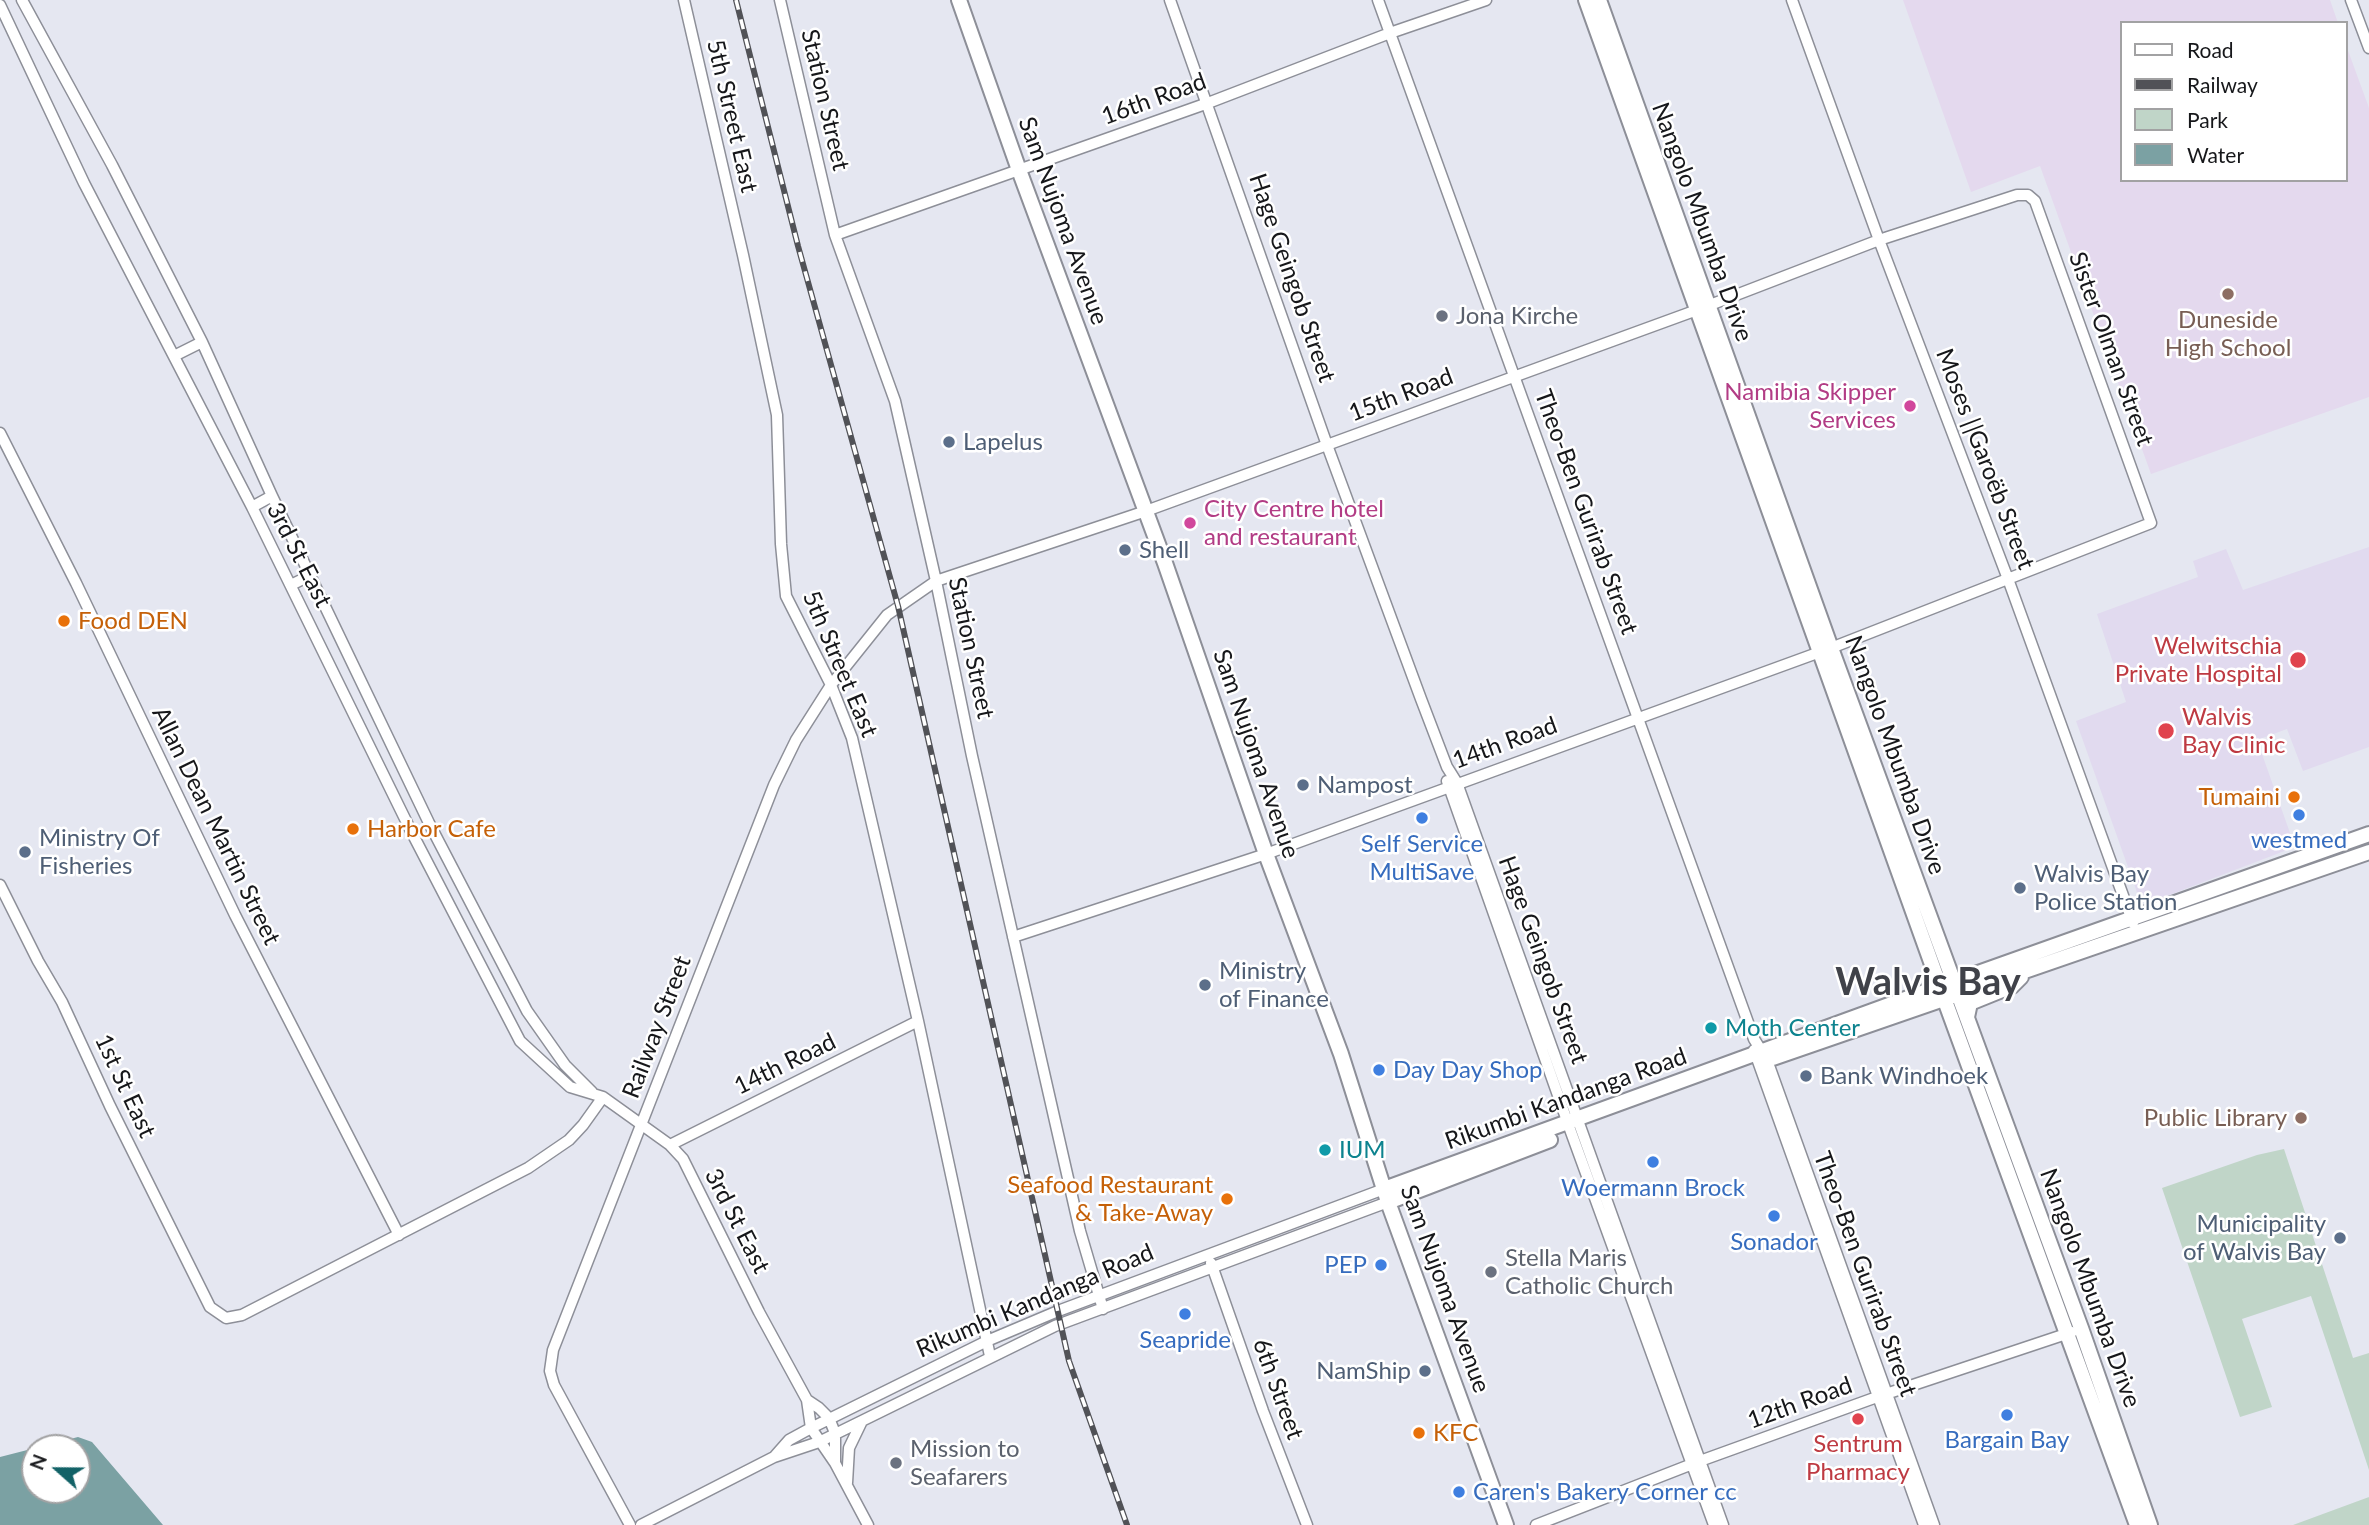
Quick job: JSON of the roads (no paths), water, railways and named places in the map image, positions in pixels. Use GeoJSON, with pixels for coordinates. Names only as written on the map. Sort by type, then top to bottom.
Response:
{"type":"FeatureCollection","features":[{"type":"Feature","properties":{"kind":"main road","name":"Sam Nujoma Avenue"},"geometry":{"type":"LineString","coordinates":[[959,0],[1146,511],[1266,854],[1341,1054],[1386,1196],[1506,1525]]}},
{"type":"Feature","properties":{"kind":"main road","name":"Nangolo Mbumba Drive"},"geometry":{"type":"LineString","coordinates":[[1586,0],[1703,308],[2074,1331],[2150,1525]]}},
{"type":"Feature","properties":{"kind":"main road","name":"Nangolo Mbumba Drive"},"geometry":{"type":"LineString","coordinates":[[1599,0],[1703,308]]}},
{"type":"Feature","properties":{"kind":"main road","name":"Rikumbi Kandanga Road"},"geometry":{"type":"LineString","coordinates":[[1386,1196],[1949,990],[2131,919],[2369,834]]}},
{"type":"Feature","properties":{"kind":"main road","name":"Rikumbi Kandanga Road"},"geometry":{"type":"LineString","coordinates":[[1949,990],[2026,971],[2369,852]]}},
{"type":"Feature","properties":{"kind":"main road"},"geometry":{"type":"LineString","coordinates":[[1967,1017],[1970,1003],[2015,984],[2026,971]]}},
{"type":"Feature","properties":{"kind":"main road","name":"Nangolo Mbumba Drive"},"geometry":{"type":"LineString","coordinates":[[1949,990],[1967,1017],[2137,1525]]}},
{"type":"Feature","properties":{"kind":"street","name":"3rd St East"},"geometry":{"type":"LineString","coordinates":[[22,0],[112,165],[202,342],[272,496],[429,823],[527,1011],[565,1065],[598,1095],[670,1144],[683,1159],[759,1312],[807,1401],[811,1428]]}},
{"type":"Feature","properties":{"kind":"street","name":"5th Street East"},"geometry":{"type":"LineString","coordinates":[[684,0],[777,415],[780,544],[786,596],[831,685],[852,738],[918,1021],[990,1356]]}},
{"type":"Feature","properties":{"kind":"street","name":"Station Street"},"geometry":{"type":"LineString","coordinates":[[780,0],[835,235],[895,401],[1080,1231],[1103,1309]]}},
{"type":"Feature","properties":{"kind":"street","name":"Hage Geingob Street"},"geometry":{"type":"LineString","coordinates":[[1171,0],[1328,445],[1447,767],[1574,1126],[1696,1463],[1723,1525]]}},
{"type":"Feature","properties":{"kind":"street","name":"Theo-Ben Gurirab Street"},"geometry":{"type":"LineString","coordinates":[[1378,0],[1761,1057],[1881,1395],[1924,1525]]}},
{"type":"Feature","properties":{"kind":"street","name":"16th Road"},"geometry":{"type":"LineString","coordinates":[[835,235],[1208,103],[1390,33],[1486,0]]}},
{"type":"Feature","properties":{"kind":"street","name":"Moses ǁGaroëb Street"},"geometry":{"type":"LineString","coordinates":[[1792,0],[2137,934]]}},
{"type":"Feature","properties":{"kind":"street"},"geometry":{"type":"LineString","coordinates":[[2351,0],[2369,48]]}},
{"type":"Feature","properties":{"kind":"street","name":"3rd St East"},"geometry":{"type":"LineString","coordinates":[[0,5],[84,183],[252,507],[411,831],[520,1041],[570,1087],[598,1095]]}},
{"type":"Feature","properties":{"kind":"street","name":"Sister Olman Street"},"geometry":{"type":"LineString","coordinates":[[1879,240],[2017,195],[2028,195],[2035,201],[2151,523],[2008,579]]}},
{"type":"Feature","properties":{"kind":"street","name":"15th Road"},"geometry":{"type":"LineString","coordinates":[[936,581],[1146,511],[1703,308],[1879,240]]}},
{"type":"Feature","properties":{"kind":"street"},"geometry":{"type":"LineString","coordinates":[[174,356],[202,342]]}},
{"type":"Feature","properties":{"kind":"street","name":"Allan Dean Martin Street"},"geometry":{"type":"LineString","coordinates":[[0,433],[76,583],[235,915],[399,1235]]}},
{"type":"Feature","properties":{"kind":"street"},"geometry":{"type":"LineString","coordinates":[[252,507],[272,496]]}},
{"type":"Feature","properties":{"kind":"street"},"geometry":{"type":"LineString","coordinates":[[291,585],[311,575]]}},
{"type":"Feature","properties":{"kind":"street","name":"14th Road"},"geometry":{"type":"LineString","coordinates":[[1013,937],[1266,854],[1826,650],[2008,579]]}},
{"type":"Feature","properties":{"kind":"street","name":"Railway Street"},"geometry":{"type":"LineString","coordinates":[[630,1525],[554,1385],[550,1371],[559,1331],[774,786],[796,740],[831,685],[887,615],[936,581]]}},
{"type":"Feature","properties":{"kind":"street","name":"1st St East"},"geometry":{"type":"LineString","coordinates":[[0,885],[62,1002],[110,1106],[210,1307],[226,1318],[242,1315],[399,1235]]}},
{"type":"Feature","properties":{"kind":"street","name":"14th Road"},"geometry":{"type":"LineString","coordinates":[[670,1144],[918,1021]]}},
{"type":"Feature","properties":{"kind":"street"},"geometry":{"type":"LineString","coordinates":[[399,1235],[528,1168],[569,1140],[583,1125],[598,1095]]}},
{"type":"Feature","properties":{"kind":"street","name":"Rikumbi Kandanga Road"},"geometry":{"type":"LineString","coordinates":[[811,1428],[987,1341],[1207,1255],[1386,1196]]}},
{"type":"Feature","properties":{"kind":"street","name":"Rikumbi Kandanga Road"},"geometry":{"type":"LineString","coordinates":[[819,1442],[1061,1323],[1212,1267],[1386,1196]]}},
{"type":"Feature","properties":{"kind":"street","name":"6th Street"},"geometry":{"type":"LineString","coordinates":[[1207,1255],[1307,1525]]}},
{"type":"Feature","properties":{"kind":"street","name":"12th Road"},"geometry":{"type":"LineString","coordinates":[[1536,1525],[1881,1395],[2074,1331]]}},
{"type":"Feature","properties":{"kind":"street","name":"Theo-Ben Gurirab Street"},"geometry":{"type":"LineString","coordinates":[[1881,1395],[1934,1525]]}},
{"type":"Feature","properties":{"kind":"street","name":"3rd St East"},"geometry":{"type":"LineString","coordinates":[[807,1401],[829,1418]]}},
{"type":"Feature","properties":{"kind":"street"},"geometry":{"type":"LineString","coordinates":[[829,1418],[835,1433],[835,1463]]}},
{"type":"Feature","properties":{"kind":"street"},"geometry":{"type":"LineString","coordinates":[[847,1486],[849,1448],[862,1420]]}},
{"type":"Feature","properties":{"kind":"street"},"geometry":{"type":"LineString","coordinates":[[774,1457],[789,1440],[811,1428],[835,1463],[869,1525]]}},
{"type":"Feature","properties":{"kind":"street"},"geometry":{"type":"LineString","coordinates":[[641,1525],[774,1457],[819,1442]]}},
{"type":"Feature","properties":{"kind":"street","name":"Hage Geingob Street"},"geometry":{"type":"LineString","coordinates":[[1696,1463],[1714,1525]]}},
{"type":"Feature","properties":{"kind":"water"},"geometry":{"type":"Polygon","coordinates":[[[91,1442],[163,1525],[0,1525],[0,1457],[21,1452],[21,1504],[91,1504],[91,1442]]]}},
{"type":"Feature","properties":{"kind":"railway"},"geometry":{"type":"LineString","coordinates":[[736,0],[798,246],[898,606],[1069,1361],[1127,1525]]}},
{"type":"Feature","properties":{"kind":"place","name":"Duneside High School"},"geometry":{"type":"Point","coordinates":[2228,294]}},
{"type":"Feature","properties":{"kind":"place","name":"Jona Kirche"},"geometry":{"type":"Point","coordinates":[1442,316]}},
{"type":"Feature","properties":{"kind":"place","name":"Namibia Skipper Services"},"geometry":{"type":"Point","coordinates":[1910,406]}},
{"type":"Feature","properties":{"kind":"place","name":"Lapelus"},"geometry":{"type":"Point","coordinates":[949,442]}},
{"type":"Feature","properties":{"kind":"place","name":"City Centre hotel and restaurant"},"geometry":{"type":"Point","coordinates":[1190,523]}},
{"type":"Feature","properties":{"kind":"place","name":"Shell"},"geometry":{"type":"Point","coordinates":[1125,550]}},
{"type":"Feature","properties":{"kind":"place","name":"Food DEN"},"geometry":{"type":"Point","coordinates":[64,621]}},
{"type":"Feature","properties":{"kind":"place","name":"Welwitschia Private Hospital"},"geometry":{"type":"Point","coordinates":[2298,660]}},
{"type":"Feature","properties":{"kind":"place","name":"Walvis Bay Clinic"},"geometry":{"type":"Point","coordinates":[2166,731]}},
{"type":"Feature","properties":{"kind":"place","name":"Nampost"},"geometry":{"type":"Point","coordinates":[1303,785]}},
{"type":"Feature","properties":{"kind":"place","name":"Tumaini"},"geometry":{"type":"Point","coordinates":[2294,797]}},
{"type":"Feature","properties":{"kind":"place","name":"westmed"},"geometry":{"type":"Point","coordinates":[2299,815]}},
{"type":"Feature","properties":{"kind":"place","name":"Self Service MultiSave"},"geometry":{"type":"Point","coordinates":[1422,818]}},
{"type":"Feature","properties":{"kind":"place","name":"Harbor Cafe"},"geometry":{"type":"Point","coordinates":[353,829]}},
{"type":"Feature","properties":{"kind":"place","name":"Ministry Of Fisheries"},"geometry":{"type":"Point","coordinates":[25,852]}},
{"type":"Feature","properties":{"kind":"place","name":"Walvis Bay Police Station"},"geometry":{"type":"Point","coordinates":[2020,888]}},
{"type":"Feature","properties":{"kind":"place","name":"Ministry of Finance"},"geometry":{"type":"Point","coordinates":[1205,985]}},
{"type":"Feature","properties":{"kind":"place","name":"Moth Center"},"geometry":{"type":"Point","coordinates":[1711,1028]}},
{"type":"Feature","properties":{"kind":"place","name":"Day Day Shop"},"geometry":{"type":"Point","coordinates":[1379,1070]}},
{"type":"Feature","properties":{"kind":"place","name":"Bank Windhoek"},"geometry":{"type":"Point","coordinates":[1806,1076]}},
{"type":"Feature","properties":{"kind":"place","name":"Public Library"},"geometry":{"type":"Point","coordinates":[2301,1118]}},
{"type":"Feature","properties":{"kind":"place","name":"IUM"},"geometry":{"type":"Point","coordinates":[1325,1150]}},
{"type":"Feature","properties":{"kind":"place","name":"Woermann Brock"},"geometry":{"type":"Point","coordinates":[1653,1162]}},
{"type":"Feature","properties":{"kind":"place","name":"Seafood Restaurant & Take-Away"},"geometry":{"type":"Point","coordinates":[1227,1199]}},
{"type":"Feature","properties":{"kind":"place","name":"Sonador"},"geometry":{"type":"Point","coordinates":[1774,1216]}},
{"type":"Feature","properties":{"kind":"place","name":"Municipality of Walvis Bay"},"geometry":{"type":"Point","coordinates":[2340,1238]}},
{"type":"Feature","properties":{"kind":"place","name":"PEP"},"geometry":{"type":"Point","coordinates":[1381,1265]}},
{"type":"Feature","properties":{"kind":"place","name":"Stella Maris Catholic Church"},"geometry":{"type":"Point","coordinates":[1491,1272]}},
{"type":"Feature","properties":{"kind":"place","name":"Seapride"},"geometry":{"type":"Point","coordinates":[1185,1314]}},
{"type":"Feature","properties":{"kind":"place","name":"NamShip"},"geometry":{"type":"Point","coordinates":[1425,1371]}},
{"type":"Feature","properties":{"kind":"place","name":"Bargain Bay"},"geometry":{"type":"Point","coordinates":[2007,1415]}},
{"type":"Feature","properties":{"kind":"place","name":"Sentrum Pharmacy"},"geometry":{"type":"Point","coordinates":[1858,1419]}},
{"type":"Feature","properties":{"kind":"place","name":"KFC"},"geometry":{"type":"Point","coordinates":[1419,1433]}},
{"type":"Feature","properties":{"kind":"place","name":"Mission to Seafarers"},"geometry":{"type":"Point","coordinates":[896,1463]}},
{"type":"Feature","properties":{"kind":"place","name":"Caren's Bakery Corner cc"},"geometry":{"type":"Point","coordinates":[1459,1492]}},
{"type":"Feature","properties":{"kind":"district","name":"Walvis Bay"},"geometry":{"type":"Point","coordinates":[1928,983]}}]}
